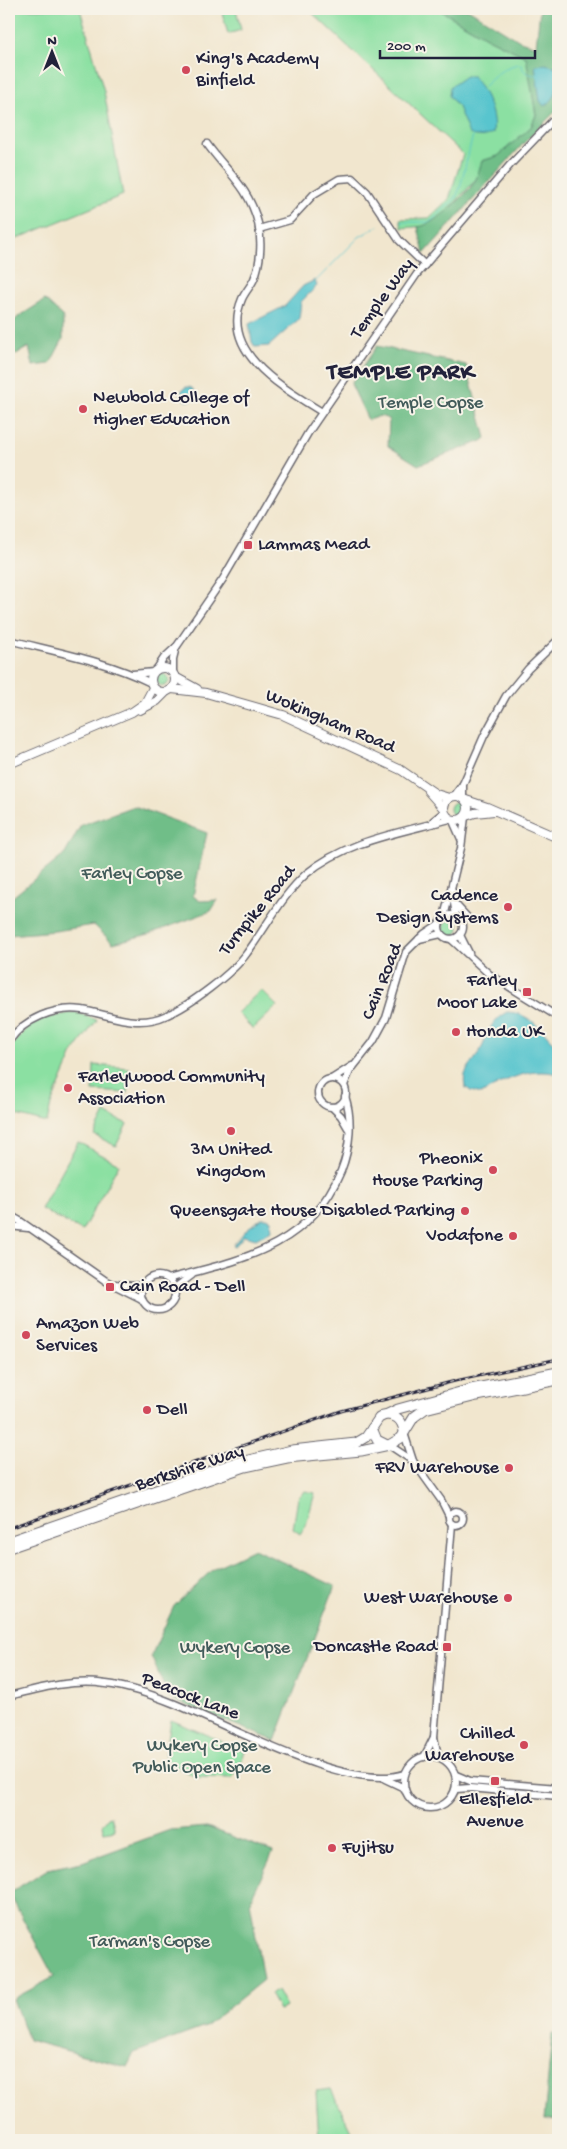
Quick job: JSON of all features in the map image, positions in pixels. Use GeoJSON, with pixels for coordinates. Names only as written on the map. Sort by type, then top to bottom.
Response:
{"type":"FeatureCollection","features":[{"type":"Feature","properties":{"kind":"highway"},"geometry":{"type":"LineString","coordinates":[[558,1372],[439,1397],[398,1408],[382,1416],[372,1428],[377,1440],[388,1445],[397,1441],[417,1414],[431,1407],[558,1380]]}},
{"type":"Feature","properties":{"kind":"highway"},"geometry":{"type":"LineString","coordinates":[[382,1416],[390,1415],[398,1419],[402,1423],[404,1432]]}},
{"type":"Feature","properties":{"kind":"highway","name":"Berkshire Way"},"geometry":{"type":"LineString","coordinates":[[9,1541],[238,1462],[292,1450],[356,1443],[366,1437],[372,1428]]}},
{"type":"Feature","properties":{"kind":"highway","name":"Berkshire Way"},"geometry":{"type":"LineString","coordinates":[[9,1548],[245,1467],[280,1460],[361,1451],[388,1445]]}},
{"type":"Feature","properties":{"kind":"main road"},"geometry":{"type":"LineString","coordinates":[[9,764],[132,712],[142,706],[152,685],[155,671],[167,668],[174,675],[169,691],[140,711],[132,712]]}},
{"type":"Feature","properties":{"kind":"main road","name":"Wokingham Road"},"geometry":{"type":"LineString","coordinates":[[174,675],[206,693]]}},
{"type":"Feature","properties":{"kind":"main road"},"geometry":{"type":"LineString","coordinates":[[152,685],[158,692],[169,691]]}},
{"type":"Feature","properties":{"kind":"main road","name":"Wokingham Road"},"geometry":{"type":"LineString","coordinates":[[169,691],[206,693],[283,715],[367,753],[411,777],[436,794],[452,797]]}},
{"type":"Feature","properties":{"kind":"main road","name":"Wokingham Road"},"geometry":{"type":"LineString","coordinates":[[411,777],[425,789],[444,811]]}},
{"type":"Feature","properties":{"kind":"main road"},"geometry":{"type":"LineString","coordinates":[[496,811],[475,813],[451,820],[444,811],[445,803],[452,797],[464,799],[496,811],[558,838]]}},
{"type":"Feature","properties":{"kind":"main road"},"geometry":{"type":"LineString","coordinates":[[464,799],[468,807],[465,817]]}},
{"type":"Feature","properties":{"kind":"street","name":"Temple Way"},"geometry":{"type":"LineString","coordinates":[[155,671],[176,646],[228,571],[322,412],[425,266],[505,172],[558,116]]}},
{"type":"Feature","properties":{"kind":"street"},"geometry":{"type":"LineString","coordinates":[[207,144],[217,158],[238,180],[254,209],[259,229],[257,270],[243,297],[238,316],[240,339],[247,353],[260,367],[283,386],[322,412]]}},
{"type":"Feature","properties":{"kind":"street"},"geometry":{"type":"LineString","coordinates":[[259,229],[279,225],[290,220],[314,194],[339,179],[352,178],[367,192],[399,240],[425,266]]}},
{"type":"Feature","properties":{"kind":"street"},"geometry":{"type":"LineString","coordinates":[[9,640],[132,674],[152,685]]}},
{"type":"Feature","properties":{"kind":"street"},"geometry":{"type":"LineString","coordinates":[[452,797],[462,784],[484,736],[506,696],[528,669],[558,640]]}},
{"type":"Feature","properties":{"kind":"street","name":"Temple Way"},"geometry":{"type":"LineString","coordinates":[[174,675],[173,659],[176,646]]}},
{"type":"Feature","properties":{"kind":"street"},"geometry":{"type":"LineString","coordinates":[[132,674],[155,671]]}},
{"type":"Feature","properties":{"kind":"street"},"geometry":{"type":"LineString","coordinates":[[462,784],[464,799]]}},
{"type":"Feature","properties":{"kind":"street","name":"Turnpike Road"},"geometry":{"type":"LineString","coordinates":[[427,824],[437,819],[444,811]]}},
{"type":"Feature","properties":{"kind":"street"},"geometry":{"type":"LineString","coordinates":[[465,817],[452,887],[444,917],[439,924],[441,934],[451,939],[489,974],[558,1017]]}},
{"type":"Feature","properties":{"kind":"street"},"geometry":{"type":"LineString","coordinates":[[451,820],[461,840]]}},
{"type":"Feature","properties":{"kind":"street","name":"Turnpike Road"},"geometry":{"type":"LineString","coordinates":[[9,1041],[26,1023],[59,1011],[77,1010],[139,1022],[156,1020],[172,1013],[212,985],[244,957],[286,895],[305,875],[324,860],[370,839],[427,824],[451,820]]}},
{"type":"Feature","properties":{"kind":"street"},"geometry":{"type":"LineString","coordinates":[[451,939],[460,934],[462,929],[462,923],[456,916],[452,887]]}},
{"type":"Feature","properties":{"kind":"street"},"geometry":{"type":"LineString","coordinates":[[453,902],[467,917]]}},
{"type":"Feature","properties":{"kind":"street"},"geometry":{"type":"LineString","coordinates":[[444,917],[456,916]]}},
{"type":"Feature","properties":{"kind":"street","name":"Cain Road"},"geometry":{"type":"LineString","coordinates":[[344,1085],[359,1060],[371,1045],[386,1018],[405,956],[411,945],[439,924]]}},
{"type":"Feature","properties":{"kind":"street","name":"Cain Road"},"geometry":{"type":"LineString","coordinates":[[418,939],[441,934]]}},
{"type":"Feature","properties":{"kind":"street"},"geometry":{"type":"LineString","coordinates":[[460,934],[469,954]]}},
{"type":"Feature","properties":{"kind":"street","name":"Cain Road"},"geometry":{"type":"LineString","coordinates":[[333,1078],[359,1060]]}},
{"type":"Feature","properties":{"kind":"street"},"geometry":{"type":"LineString","coordinates":[[111,1284],[143,1285],[155,1276],[168,1279],[268,1248],[283,1241],[315,1214],[335,1185],[344,1162],[349,1130],[349,1112],[344,1085],[333,1078],[322,1082],[317,1093],[322,1104],[332,1107],[341,1116],[349,1130]]}},
{"type":"Feature","properties":{"kind":"street"},"geometry":{"type":"LineString","coordinates":[[332,1107],[342,1102],[345,1096]]}},
{"type":"Feature","properties":{"kind":"street"},"geometry":{"type":"LineString","coordinates":[[9,1215],[111,1284],[142,1299],[150,1308],[164,1310],[172,1304],[175,1299],[175,1288],[168,1279]]}},
{"type":"Feature","properties":{"kind":"street"},"geometry":{"type":"LineString","coordinates":[[9,1226],[32,1229]]}},
{"type":"Feature","properties":{"kind":"street"},"geometry":{"type":"LineString","coordinates":[[175,1288],[197,1271]]}},
{"type":"Feature","properties":{"kind":"street"},"geometry":{"type":"LineString","coordinates":[[142,1299],[143,1285]]}},
{"type":"Feature","properties":{"kind":"street"},"geometry":{"type":"LineString","coordinates":[[404,1432],[413,1461],[441,1500],[449,1516],[449,1521],[455,1525]]}},
{"type":"Feature","properties":{"kind":"street"},"geometry":{"type":"LineString","coordinates":[[388,1445],[413,1461]]}},
{"type":"Feature","properties":{"kind":"street"},"geometry":{"type":"LineString","coordinates":[[441,1500],[461,1513],[463,1517],[462,1522],[455,1525]]}},
{"type":"Feature","properties":{"kind":"street"},"geometry":{"type":"LineString","coordinates":[[449,1516],[456,1510]]}},
{"type":"Feature","properties":{"kind":"street"},"geometry":{"type":"LineString","coordinates":[[455,1525],[451,1543],[441,1633],[434,1737],[438,1756],[456,1775],[470,1781],[558,1788]]}},
{"type":"Feature","properties":{"kind":"street","name":"Peacock Lane"},"geometry":{"type":"LineString","coordinates":[[9,1696],[47,1686],[78,1682],[106,1684],[125,1688],[175,1704],[313,1763],[354,1774],[384,1779],[404,1788]]}},
{"type":"Feature","properties":{"kind":"street"},"geometry":{"type":"LineString","coordinates":[[434,1737],[424,1757],[404,1774],[404,1788],[417,1806],[430,1810],[443,1803],[456,1789],[456,1775]]}},
{"type":"Feature","properties":{"kind":"street"},"geometry":{"type":"LineString","coordinates":[[424,1757],[438,1756]]}},
{"type":"Feature","properties":{"kind":"street","name":"Peacock Lane"},"geometry":{"type":"LineString","coordinates":[[384,1779],[404,1774]]}},
{"type":"Feature","properties":{"kind":"street"},"geometry":{"type":"LineString","coordinates":[[456,1789],[470,1788],[558,1796]]}},
{"type":"Feature","properties":{"kind":"green space"},"geometry":{"type":"Polygon","coordinates":[[[9,9],[80,9],[104,91],[123,195],[9,242],[9,9]]]}},
{"type":"Feature","properties":{"kind":"green space"},"geometry":{"type":"Polygon","coordinates":[[[221,9],[236,9],[241,30],[228,34],[221,9]]]}},
{"type":"Feature","properties":{"kind":"green space"},"geometry":{"type":"Polygon","coordinates":[[[308,9],[438,9],[486,37],[527,57],[536,115],[531,127],[498,156],[482,161],[477,178],[445,214],[426,226],[402,228],[400,219],[429,218],[449,199],[463,154],[308,9]]]}},
{"type":"Feature","properties":{"kind":"green space"},"geometry":{"type":"Polygon","coordinates":[[[438,9],[468,9],[520,41],[536,46],[540,9],[558,9],[558,109],[523,144],[424,254],[418,227],[434,220],[452,207],[468,191],[477,177],[482,161],[498,156],[531,127],[536,115],[526,57],[486,37],[438,9]]]}},
{"type":"Feature","properties":{"kind":"green space"},"geometry":{"type":"Polygon","coordinates":[[[45,300],[63,317],[63,339],[50,364],[33,366],[29,347],[9,358],[9,326],[18,317],[45,300]]]}},
{"type":"Feature","properties":{"kind":"green space","name":"Temple Copse"},"geometry":{"type":"Polygon","coordinates":[[[377,346],[466,365],[486,438],[418,465],[388,446],[389,419],[380,416],[368,420],[351,384],[377,346]]]}},
{"type":"Feature","properties":{"kind":"green space"},"geometry":{"type":"Polygon","coordinates":[[[163,674],[169,680],[163,686],[157,680],[163,674]]]}},
{"type":"Feature","properties":{"kind":"green space"},"geometry":{"type":"Polygon","coordinates":[[[454,802],[460,802],[464,809],[460,816],[454,816],[450,812],[450,806],[454,802]]]}},
{"type":"Feature","properties":{"kind":"green space","name":"Farley Copse"},"geometry":{"type":"Polygon","coordinates":[[[134,806],[207,833],[193,896],[200,901],[218,900],[211,911],[149,934],[113,943],[94,925],[9,935],[9,900],[65,854],[81,825],[134,806]]]}},
{"type":"Feature","properties":{"kind":"green space"},"geometry":{"type":"Polygon","coordinates":[[[451,920],[459,928],[451,936],[443,928],[451,920]]]}},
{"type":"Feature","properties":{"kind":"green space"},"geometry":{"type":"Polygon","coordinates":[[[261,990],[277,1006],[253,1029],[237,1013],[261,990]]]}},
{"type":"Feature","properties":{"kind":"green space"},"geometry":{"type":"Polygon","coordinates":[[[75,1012],[97,1020],[74,1051],[51,1104],[47,1123],[9,1113],[9,1049],[26,1029],[41,1019],[75,1012]]]}},
{"type":"Feature","properties":{"kind":"green space"},"geometry":{"type":"Polygon","coordinates":[[[94,1065],[129,1068],[127,1093],[93,1091],[94,1065]]]}},
{"type":"Feature","properties":{"kind":"green space"},"geometry":{"type":"Polygon","coordinates":[[[105,1113],[127,1124],[116,1146],[94,1135],[105,1113]]]}},
{"type":"Feature","properties":{"kind":"green space"},"geometry":{"type":"Polygon","coordinates":[[[78,1142],[119,1164],[82,1231],[41,1209],[78,1142]]]}},
{"type":"Feature","properties":{"kind":"green space"},"geometry":{"type":"Polygon","coordinates":[[[305,1491],[315,1493],[306,1525],[300,1534],[293,1529],[298,1498],[305,1491]]]}},
{"type":"Feature","properties":{"kind":"green space","name":"Wykery Copse"},"geometry":{"type":"Polygon","coordinates":[[[254,1549],[335,1586],[275,1741],[169,1698],[151,1656],[174,1606],[214,1568],[254,1549]]]}},
{"type":"Feature","properties":{"kind":"green space","name":"Wykery Copse Public Open Space"},"geometry":{"type":"Polygon","coordinates":[[[171,1720],[245,1751],[240,1766],[232,1778],[196,1777],[175,1766],[164,1764],[171,1720]]]}},
{"type":"Feature","properties":{"kind":"green space"},"geometry":{"type":"Polygon","coordinates":[[[111,1816],[115,1830],[104,1832],[102,1825],[111,1816]]]}},
{"type":"Feature","properties":{"kind":"green space","name":"Tarman's Copse"},"geometry":{"type":"Polygon","coordinates":[[[207,1827],[273,1852],[250,1901],[263,1980],[205,2027],[134,2053],[127,2067],[28,2040],[13,1999],[54,1977],[9,1893],[48,1869],[82,1862],[170,1830],[207,1827]]]}},
{"type":"Feature","properties":{"kind":"green space"},"geometry":{"type":"Polygon","coordinates":[[[277,1991],[286,2007],[279,2010],[270,1994],[277,1991]]]}},
{"type":"Feature","properties":{"kind":"green space"},"geometry":{"type":"Polygon","coordinates":[[[552,2034],[558,2035],[558,2119],[544,2120],[552,2034]]]}},
{"type":"Feature","properties":{"kind":"green space"},"geometry":{"type":"Polygon","coordinates":[[[331,2089],[356,2140],[319,2140],[316,2091],[331,2089]]]}},
{"type":"Feature","properties":{"kind":"water"},"geometry":{"type":"Polygon","coordinates":[[[545,64],[558,67],[558,78],[557,89],[553,99],[544,106],[540,101],[535,65],[545,64]]]}},
{"type":"Feature","properties":{"kind":"water"},"geometry":{"type":"Polygon","coordinates":[[[466,76],[473,76],[489,103],[493,118],[493,133],[490,135],[475,136],[469,134],[458,107],[449,96],[450,87],[466,76]]]}},
{"type":"Feature","properties":{"kind":"water"},"geometry":{"type":"Polygon","coordinates":[[[315,280],[317,286],[301,302],[299,319],[269,346],[255,347],[252,342],[249,324],[285,306],[303,286],[315,280]]]}},
{"type":"Feature","properties":{"kind":"water"},"geometry":{"type":"Polygon","coordinates":[[[188,387],[193,389],[195,394],[193,399],[188,401],[183,399],[181,394],[183,389],[188,387]]]}},
{"type":"Feature","properties":{"kind":"water"},"geometry":{"type":"Polygon","coordinates":[[[507,1012],[529,1019],[558,1047],[558,1074],[548,1072],[528,1073],[509,1079],[481,1094],[471,1091],[465,1087],[464,1082],[467,1070],[481,1050],[491,1026],[500,1016],[507,1012]]]}},
{"type":"Feature","properties":{"kind":"water"},"geometry":{"type":"Polygon","coordinates":[[[262,1218],[271,1220],[272,1230],[256,1239],[244,1236],[235,1246],[233,1245],[248,1228],[262,1218]]]}},
{"type":"Feature","properties":{"kind":"waterway"},"geometry":{"type":"LineString","coordinates":[[482,88],[500,72],[515,65],[521,64],[526,72],[536,75]]}},
{"type":"Feature","properties":{"kind":"waterway"},"geometry":{"type":"LineString","coordinates":[[401,222],[430,222],[455,199],[460,188],[473,135]]}},
{"type":"Feature","properties":{"kind":"waterway"},"geometry":{"type":"LineString","coordinates":[[315,282],[359,237],[378,226]]}},
{"type":"Feature","properties":{"kind":"railway"},"geometry":{"type":"LineString","coordinates":[[9,1528],[341,1411],[455,1381],[558,1359]]}},
{"type":"Feature","properties":{"kind":"place","name":"King's Academy Binfield"},"geometry":{"type":"Point","coordinates":[186,70]}},
{"type":"Feature","properties":{"kind":"place","name":"Newbold College of Higher Education"},"geometry":{"type":"Point","coordinates":[83,409]}},
{"type":"Feature","properties":{"kind":"place","name":"Lammas Mead"},"geometry":{"type":"Point","coordinates":[248,545]}},
{"type":"Feature","properties":{"kind":"place","name":"Cadence Design Systems"},"geometry":{"type":"Point","coordinates":[508,907]}},
{"type":"Feature","properties":{"kind":"place","name":"Farley Moor Lake"},"geometry":{"type":"Point","coordinates":[527,992]}},
{"type":"Feature","properties":{"kind":"place","name":"Honda UK"},"geometry":{"type":"Point","coordinates":[456,1032]}},
{"type":"Feature","properties":{"kind":"place","name":"Farleywood Community Association"},"geometry":{"type":"Point","coordinates":[68,1088]}},
{"type":"Feature","properties":{"kind":"place","name":"3M United Kingdom"},"geometry":{"type":"Point","coordinates":[231,1131]}},
{"type":"Feature","properties":{"kind":"place","name":"Pheonix House Parking"},"geometry":{"type":"Point","coordinates":[493,1170]}},
{"type":"Feature","properties":{"kind":"place","name":"Queensgate House Disabled Parking"},"geometry":{"type":"Point","coordinates":[465,1211]}},
{"type":"Feature","properties":{"kind":"place","name":"Vodafone"},"geometry":{"type":"Point","coordinates":[513,1236]}},
{"type":"Feature","properties":{"kind":"place","name":"Cain Road - Dell"},"geometry":{"type":"Point","coordinates":[110,1287]}},
{"type":"Feature","properties":{"kind":"place","name":"Amazon Web Services"},"geometry":{"type":"Point","coordinates":[26,1335]}},
{"type":"Feature","properties":{"kind":"place","name":"Dell"},"geometry":{"type":"Point","coordinates":[147,1410]}},
{"type":"Feature","properties":{"kind":"place","name":"FRV Warehouse"},"geometry":{"type":"Point","coordinates":[509,1468]}},
{"type":"Feature","properties":{"kind":"place","name":"West Warehouse"},"geometry":{"type":"Point","coordinates":[508,1598]}},
{"type":"Feature","properties":{"kind":"place","name":"Doncastle Road"},"geometry":{"type":"Point","coordinates":[447,1647]}},
{"type":"Feature","properties":{"kind":"place","name":"Chilled Warehouse"},"geometry":{"type":"Point","coordinates":[524,1745]}},
{"type":"Feature","properties":{"kind":"place","name":"Ellesfield Avenue"},"geometry":{"type":"Point","coordinates":[495,1781]}},
{"type":"Feature","properties":{"kind":"place","name":"Fujitsu"},"geometry":{"type":"Point","coordinates":[332,1848]}},
{"type":"Feature","properties":{"kind":"district","name":"TEMPLE PARK"},"geometry":{"type":"Point","coordinates":[401,373]}}]}
